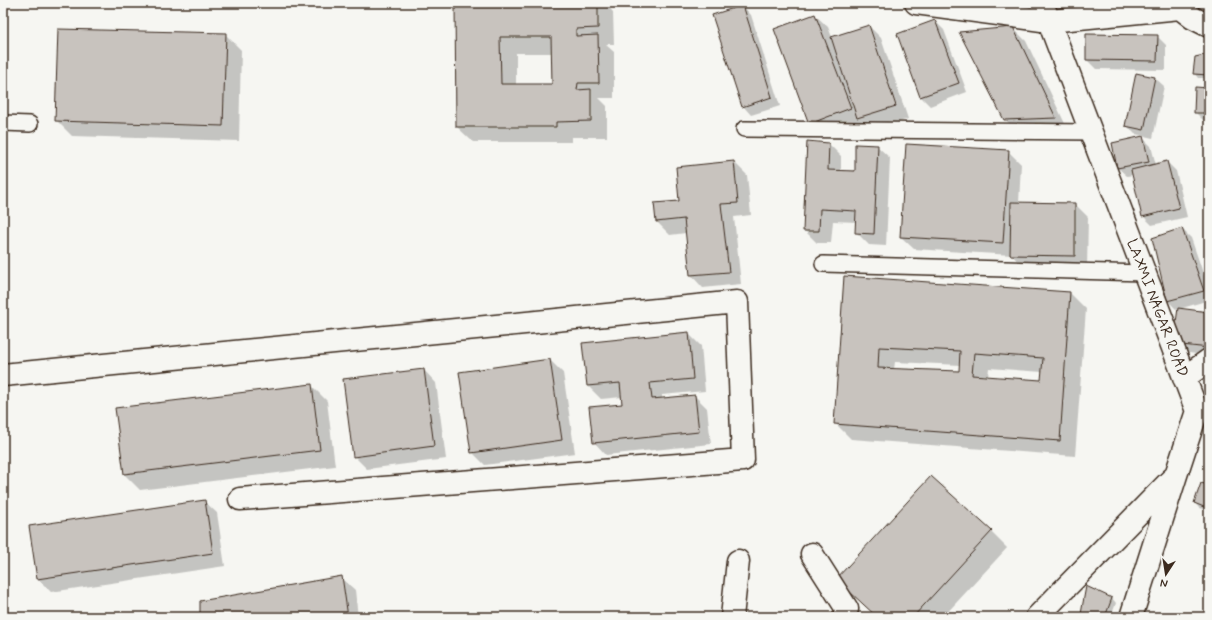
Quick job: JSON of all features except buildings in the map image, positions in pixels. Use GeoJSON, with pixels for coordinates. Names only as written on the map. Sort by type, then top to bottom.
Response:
{"type":"FeatureCollection","features":[{"type":"Feature","properties":{"kind":"street"},"geometry":{"type":"LineString","coordinates":[[916,3],[1045,12],[1179,5],[1193,18],[1209,26]]}},
{"type":"Feature","properties":{"kind":"street","name":"LAXMI NAGAR ROAD"},"geometry":{"type":"LineString","coordinates":[[1045,12],[1184,378],[1203,412],[1176,475],[1131,617]]}},
{"type":"Feature","properties":{"kind":"street"},"geometry":{"type":"LineString","coordinates":[[3,375],[737,302],[743,460],[240,499]]}},
{"type":"Feature","properties":{"kind":"street"},"geometry":{"type":"LineString","coordinates":[[1184,378],[1209,360]]}},
{"type":"Feature","properties":{"kind":"street"},"geometry":{"type":"LineString","coordinates":[[1037,617],[1176,475]]}},
{"type":"Feature","properties":{"kind":"street"},"geometry":{"type":"LineString","coordinates":[[812,554],[847,609],[844,617]]}},
{"type":"Feature","properties":{"kind":"street"},"geometry":{"type":"LineString","coordinates":[[732,617],[738,560]]}},
{"type":"Feature","properties":{"kind":"lane"},"geometry":{"type":"LineString","coordinates":[[3,123],[30,124]]}},
{"type":"Feature","properties":{"kind":"lane"},"geometry":{"type":"LineString","coordinates":[[744,129],[1091,132]]}},
{"type":"Feature","properties":{"kind":"lane"},"geometry":{"type":"LineString","coordinates":[[823,264],[1144,273]]}}]}
